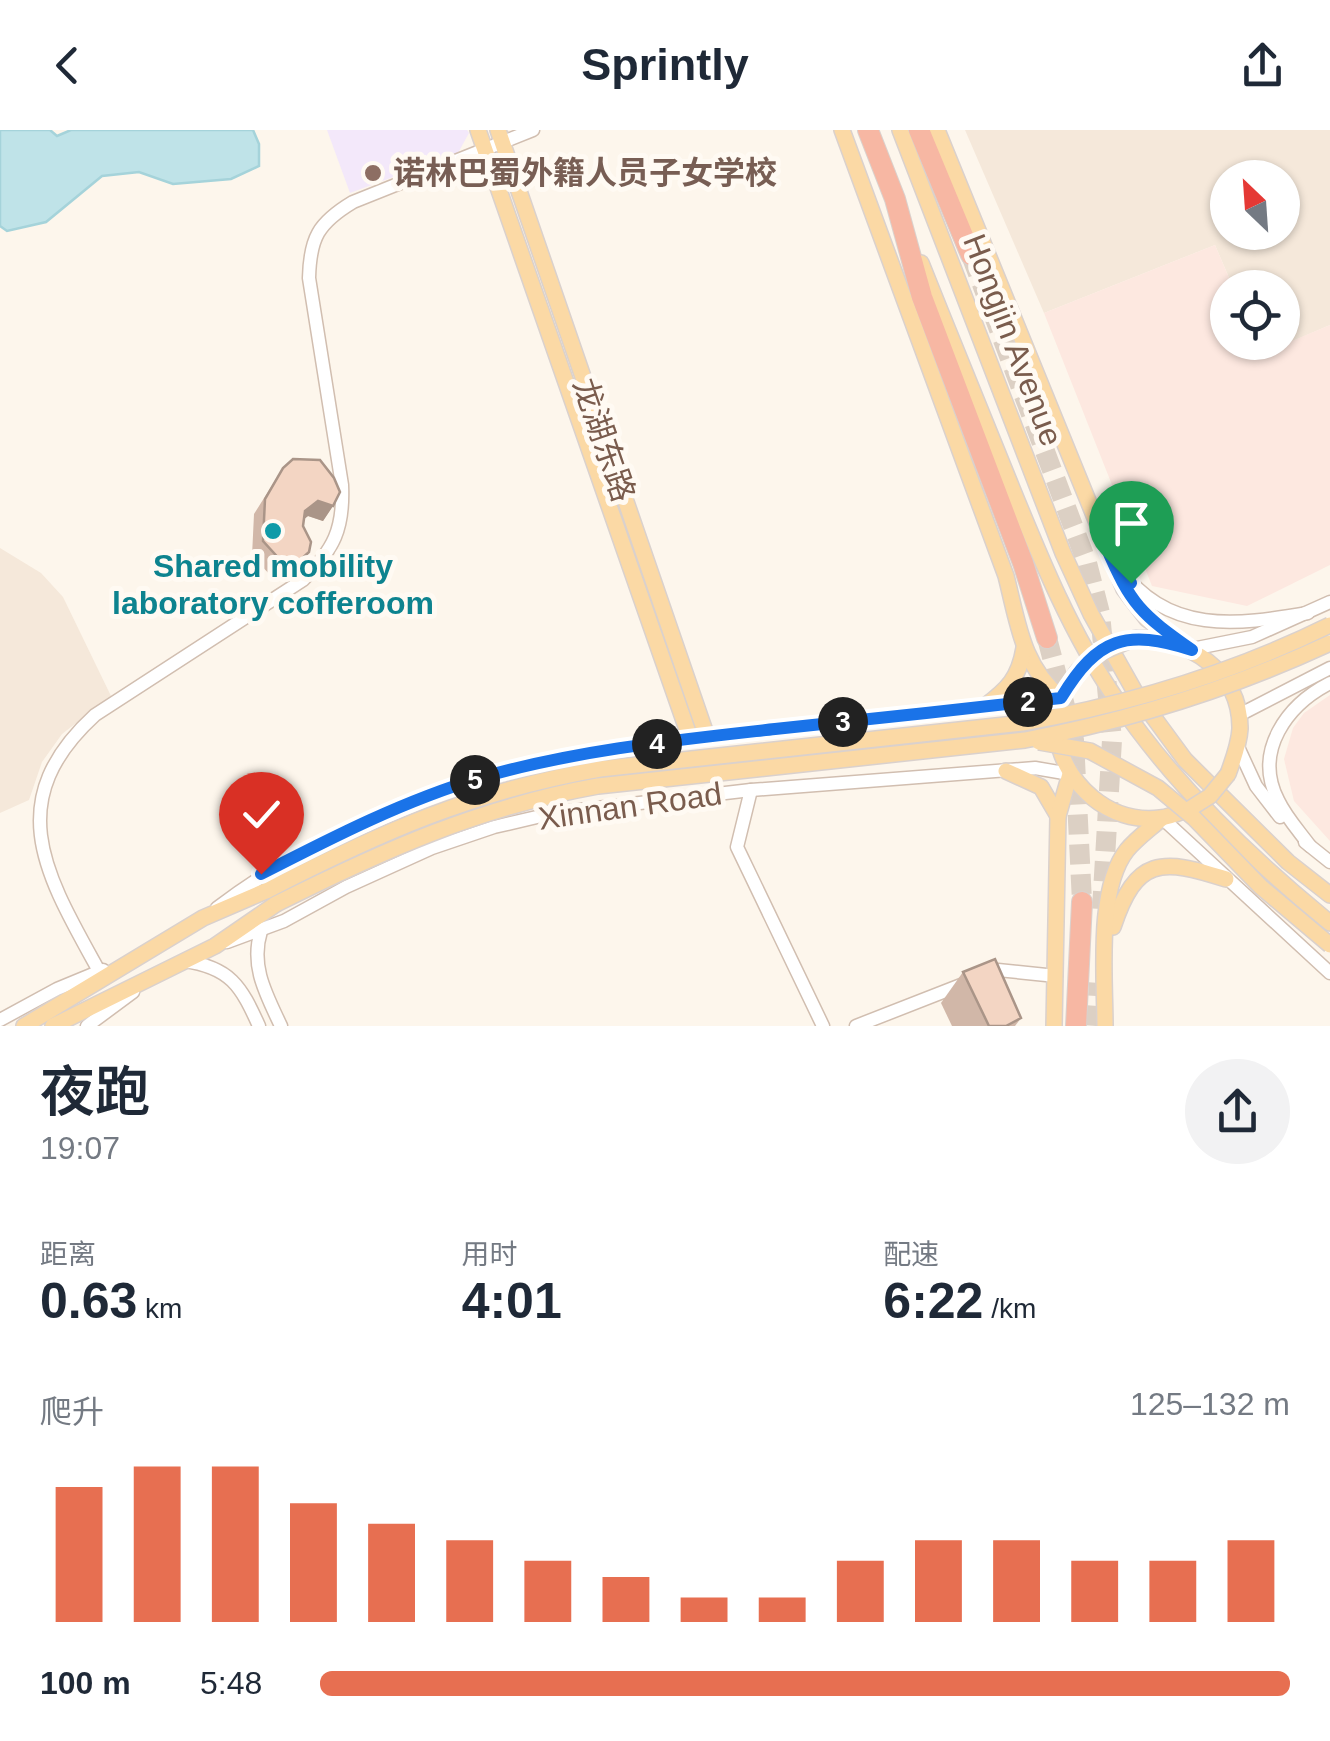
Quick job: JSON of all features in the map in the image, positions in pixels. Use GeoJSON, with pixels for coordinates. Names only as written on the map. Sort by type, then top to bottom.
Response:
{"type":"FeatureCollection","features":[{"type":"Feature","properties":{"kind":"highway","name":"Hongjin Avenue"},"geometry":{"type":"LineString","coordinates":[[868,130],[895,199],[922,297],[1023,563],[1046,638]]}},
{"type":"Feature","properties":{"kind":"highway","name":"Hongjin Avenue"},"geometry":{"type":"LineString","coordinates":[[919,130],[972,256]]}},
{"type":"Feature","properties":{"kind":"highway"},"geometry":{"type":"LineString","coordinates":[[1076,1026],[1082,902]]}},
{"type":"Feature","properties":{"kind":"main road","name":"龙湖东路"},"geometry":{"type":"LineString","coordinates":[[478,130],[698,737]]}},
{"type":"Feature","properties":{"kind":"main road"},"geometry":{"type":"LineString","coordinates":[[842,130],[1006,576],[1024,648],[1041,682],[1061,698]]}},
{"type":"Feature","properties":{"kind":"main road","name":"Hongjin Avenue"},"geometry":{"type":"LineString","coordinates":[[900,130],[1091,614],[1135,692],[1185,760],[1288,862],[1330,895]]}},
{"type":"Feature","properties":{"kind":"main road","name":"Hongjin Avenue"},"geometry":{"type":"LineString","coordinates":[[937,130],[1124,589],[1147,618],[1192,650]]}},
{"type":"Feature","properties":{"kind":"main road","name":"龙湖东路"},"geometry":{"type":"LineString","coordinates":[[501,137],[698,737]]}},
{"type":"Feature","properties":{"kind":"main road","name":"Hongjin Avenue"},"geometry":{"type":"LineString","coordinates":[[895,199],[1042,563],[1071,624],[1115,699],[1170,772],[1272,876],[1330,923]]}},
{"type":"Feature","properties":{"kind":"main road"},"geometry":{"type":"LineString","coordinates":[[1141,707],[1330,625]]}},
{"type":"Feature","properties":{"kind":"main road"},"geometry":{"type":"LineString","coordinates":[[1136,638],[1156,638],[1192,650],[1214,666],[1230,688],[1239,714],[1238,747],[1228,774],[1210,796],[1162,818],[1133,817],[1108,809],[1087,794],[1070,774],[1056,729],[1061,698],[1077,672],[1097,654],[1136,638]]}},
{"type":"Feature","properties":{"kind":"main road"},"geometry":{"type":"LineString","coordinates":[[1141,707],[1237,684],[1330,643]]}},
{"type":"Feature","properties":{"kind":"main road"},"geometry":{"type":"LineString","coordinates":[[984,707],[1014,682],[1024,648]]}},
{"type":"Feature","properties":{"kind":"main road","name":"Xinnan Road"},"geometry":{"type":"LineString","coordinates":[[53,1026],[138,955],[202,918],[272,897],[491,810],[598,786],[1025,740],[1141,707]]}},
{"type":"Feature","properties":{"kind":"main road","name":"Xinnan Road"},"geometry":{"type":"LineString","coordinates":[[24,1026],[148,981],[215,946],[272,897],[421,816],[548,778],[1141,707]]}},
{"type":"Feature","properties":{"kind":"main road"},"geometry":{"type":"LineString","coordinates":[[1025,740],[1090,751],[1158,788],[1194,818],[1260,887],[1330,945]]}},
{"type":"Feature","properties":{"kind":"main road"},"geometry":{"type":"LineString","coordinates":[[1006,770],[1041,787],[1058,816]]}},
{"type":"Feature","properties":{"kind":"main road"},"geometry":{"type":"LineString","coordinates":[[1054,1026],[1058,816],[1070,774]]}},
{"type":"Feature","properties":{"kind":"main road"},"geometry":{"type":"LineString","coordinates":[[1104,1026],[1105,950],[1116,870],[1126,852],[1162,818]]}},
{"type":"Feature","properties":{"kind":"main road"},"geometry":{"type":"LineString","coordinates":[[1105,950],[1123,896],[1144,874],[1174,865],[1226,880]]}},
{"type":"Feature","properties":{"kind":"street"},"geometry":{"type":"LineString","coordinates":[[98,972],[52,885],[40,852],[36,820],[39,789],[51,762],[69,737],[95,715],[303,580],[323,560],[337,537],[344,511],[309,278],[310,251],[326,222],[353,202],[485,150],[501,137],[533,130]]}},
{"type":"Feature","properties":{"kind":"street"},"geometry":{"type":"LineString","coordinates":[[1106,547],[1131,583],[1159,607],[1196,618],[1244,624],[1308,613]]}},
{"type":"Feature","properties":{"kind":"street"},"geometry":{"type":"LineString","coordinates":[[1192,650],[1252,636],[1330,602]]}},
{"type":"Feature","properties":{"kind":"street"},"geometry":{"type":"LineString","coordinates":[[1239,714],[1330,668]]}},
{"type":"Feature","properties":{"kind":"street"},"geometry":{"type":"LineString","coordinates":[[1284,692],[1330,681]]}},
{"type":"Feature","properties":{"kind":"street"},"geometry":{"type":"LineString","coordinates":[[1310,846],[1277,799],[1271,784],[1269,757],[1288,714],[1330,681]]}},
{"type":"Feature","properties":{"kind":"street","name":"Xinnan Road"},"geometry":{"type":"LineString","coordinates":[[202,918],[261,874],[333,837],[417,800],[544,762],[698,737],[1061,698]]}},
{"type":"Feature","properties":{"kind":"street"},"geometry":{"type":"LineString","coordinates":[[1238,747],[1256,786],[1278,815],[1330,862]]}},
{"type":"Feature","properties":{"kind":"street","name":"Xinnan Road"},"geometry":{"type":"LineString","coordinates":[[215,946],[260,931],[432,848],[494,828],[599,806],[1035,768],[1070,774]]}},
{"type":"Feature","properties":{"kind":"street"},"geometry":{"type":"LineString","coordinates":[[751,790],[737,847],[823,1026]]}},
{"type":"Feature","properties":{"kind":"street"},"geometry":{"type":"LineString","coordinates":[[1162,818],[1330,973]]}},
{"type":"Feature","properties":{"kind":"street"},"geometry":{"type":"LineString","coordinates":[[260,931],[256,949],[258,969],[281,1026]]}},
{"type":"Feature","properties":{"kind":"street","name":"Xinnan Road"},"geometry":{"type":"LineString","coordinates":[[0,1020],[57,988],[138,955]]}},
{"type":"Feature","properties":{"kind":"street"},"geometry":{"type":"LineString","coordinates":[[184,962],[219,969],[233,980],[260,1026]]}},
{"type":"Feature","properties":{"kind":"street"},"geometry":{"type":"LineString","coordinates":[[856,1026],[998,970],[1056,976]]}},
{"type":"Feature","properties":{"kind":"street","name":"Xinnan Road"},"geometry":{"type":"LineString","coordinates":[[86,1026],[148,981]]}},
{"type":"Feature","properties":{"kind":"shaded area","name":"诺林巴蜀外籍人员子女学校"},"geometry":{"type":"Polygon","coordinates":[[[327,130],[469,133],[458,153],[350,193],[327,130]]]}},
{"type":"Feature","properties":{"kind":"shaded area"},"geometry":{"type":"Polygon","coordinates":[[[965,130],[1330,130],[1330,325],[1300,338],[1300,270],[1226,270],[1217,250],[1300,250],[1300,160],[1210,160],[1210,247],[1044,313],[965,130]]]}},
{"type":"Feature","properties":{"kind":"shaded area"},"geometry":{"type":"Polygon","coordinates":[[[1210,247],[1217,250],[1226,270],[1210,270],[1210,360],[1300,360],[1300,338],[1330,325],[1330,565],[1247,606],[1152,586],[1044,313],[1210,247]]]}},
{"type":"Feature","properties":{"kind":"shaded area"},"geometry":{"type":"Polygon","coordinates":[[[0,548],[41,573],[63,597],[111,696],[62,734],[42,762],[29,800],[0,813],[0,548]]]}},
{"type":"Feature","properties":{"kind":"shaded area"},"geometry":{"type":"Polygon","coordinates":[[[1330,695],[1330,841],[1294,801],[1284,759],[1293,728],[1304,713],[1330,695]]]}},
{"type":"Feature","properties":{"kind":"water"},"geometry":{"type":"Polygon","coordinates":[[[0,130],[50,130],[57,136],[71,130],[253,130],[259,144],[259,166],[231,179],[173,184],[139,172],[102,176],[46,222],[7,231],[0,226],[0,130]]]}},
{"type":"Feature","properties":{"kind":"building","name":"Shared mobility laboratory cofferoom"},"geometry":{"type":"Polygon","coordinates":[[[293,459],[320,460],[340,492],[333,506],[318,501],[305,511],[303,526],[311,542],[309,552],[298,562],[284,564],[263,541],[265,499],[283,468],[293,459]]]}},
{"type":"Feature","properties":{"kind":"building"},"geometry":{"type":"Polygon","coordinates":[[[995,959],[1021,1018],[1006,1026],[989,1026],[963,972],[995,959]]]}},
{"type":"Feature","properties":{"kind":"tunnel"},"geometry":{"type":"LineString","coordinates":[[971,255],[1087,563],[1100,613],[1112,740],[1102,909]]}},
{"type":"Feature","properties":{"kind":"tunnel"},"geometry":{"type":"LineString","coordinates":[[1047,638],[1074,740],[1082,902]]}},
{"type":"Feature","properties":{"kind":"tunnel"},"geometry":{"type":"LineString","coordinates":[[1096,1026],[1099,983]]}},
{"type":"Feature","properties":{"kind":"place","name":"诺林巴蜀外籍人员子女学校"},"geometry":{"type":"Point","coordinates":[373,173]}},
{"type":"Feature","properties":{"kind":"place","name":"Shared mobility laboratory cofferoom"},"geometry":{"type":"Point","coordinates":[273,531]}},
{"type":"Feature","properties":{"kind":"route"},"geometry":{"type":"LineString","coordinates":[[261,874],[417,800],[544,762],[690,738],[1061,698],[1077,672],[1097,654],[1119,642],[1156,638],[1192,650],[1147,618],[1124,589],[1106,547],[1131,583]]}}]}
